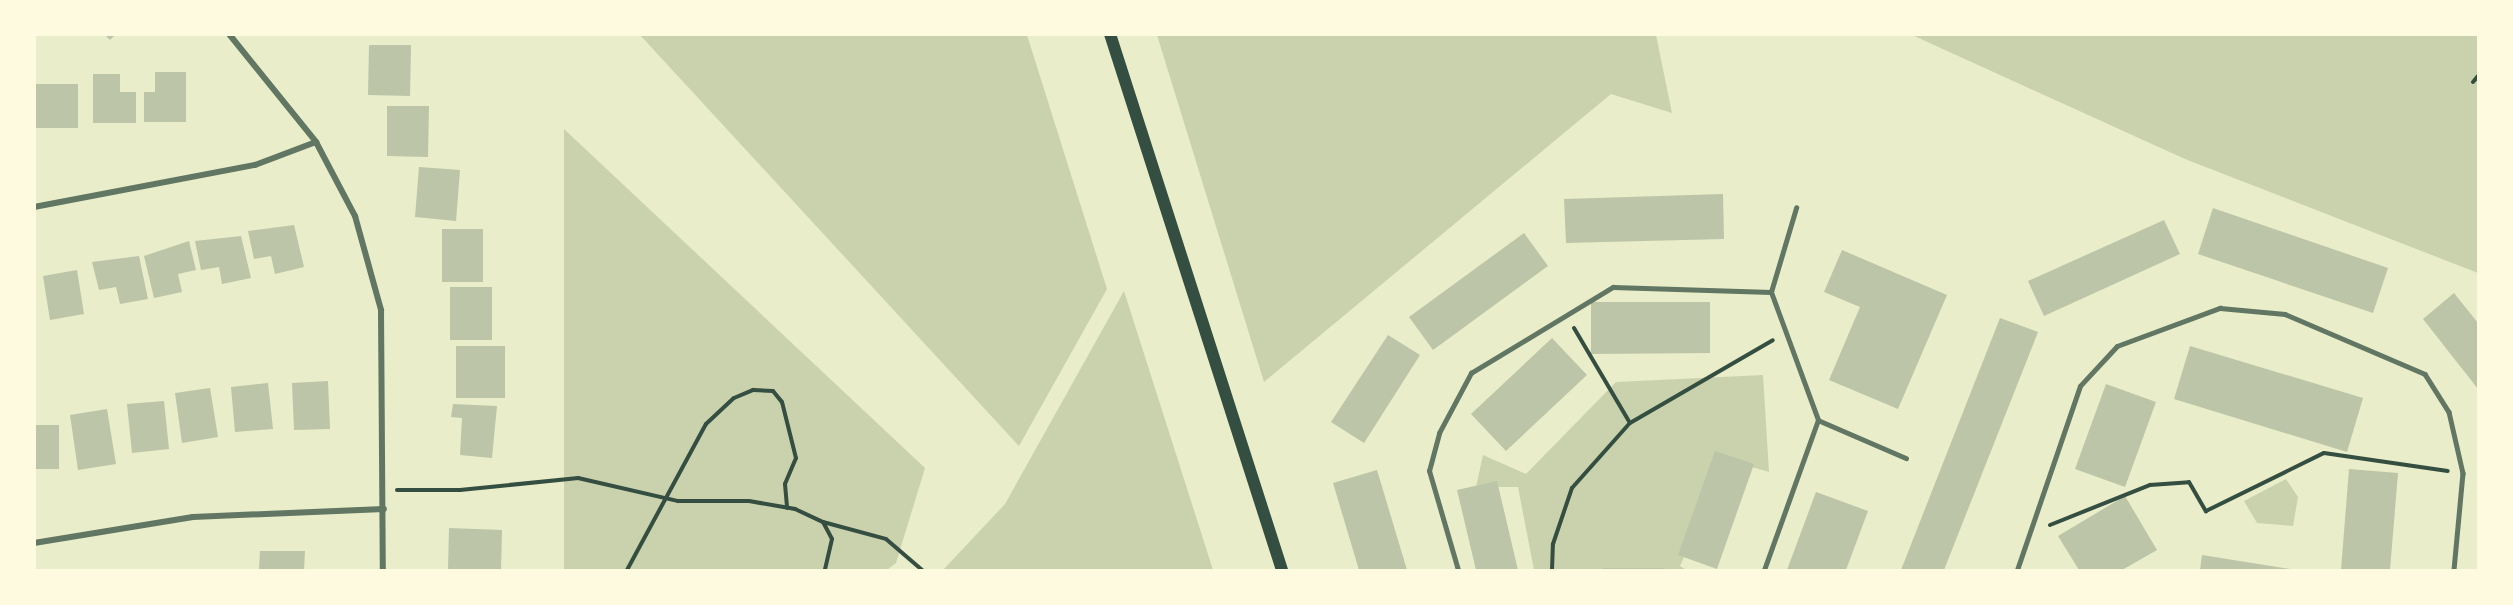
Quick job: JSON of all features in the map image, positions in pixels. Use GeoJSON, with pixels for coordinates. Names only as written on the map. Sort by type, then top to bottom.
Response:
{"type":"FeatureCollection","features":[{"type":"Feature","properties":{"kind":"main road"},"geometry":{"type":"LineString","coordinates":[[1110,34],[1282,570]]}},
{"type":"Feature","properties":{"kind":"street"},"geometry":{"type":"LineString","coordinates":[[228,34],[316,142],[355,216],[381,310],[383,570]]}},
{"type":"Feature","properties":{"kind":"street"},"geometry":{"type":"LineString","coordinates":[[34,207],[255,165],[316,142]]}},
{"type":"Feature","properties":{"kind":"street"},"geometry":{"type":"LineString","coordinates":[[34,543],[193,517],[384,509]]}},
{"type":"Feature","properties":{"kind":"lane"},"geometry":{"type":"LineString","coordinates":[[1764,570],[1818,420],[1771,292],[1796,208]]}},
{"type":"Feature","properties":{"kind":"lane"},"geometry":{"type":"LineString","coordinates":[[1458,570],[1429,471],[1439,433],[1471,373],[1613,287],[1771,292]]}},
{"type":"Feature","properties":{"kind":"lane"},"geometry":{"type":"LineString","coordinates":[[2016,570],[2080,386],[2117,346],[2220,308],[2284,314],[2426,374],[2449,412],[2463,473],[2454,570]]}},
{"type":"Feature","properties":{"kind":"lane"},"geometry":{"type":"LineString","coordinates":[[1818,420],[1906,458]]}},
{"type":"Feature","properties":{"kind":"path"},"geometry":{"type":"LineString","coordinates":[[2473,82],[2478,76]]}},
{"type":"Feature","properties":{"kind":"path"},"geometry":{"type":"LineString","coordinates":[[1567,315],[1630,423]]}},
{"type":"Feature","properties":{"kind":"path"},"geometry":{"type":"LineString","coordinates":[[1552,570],[1553,544],[1572,488],[1630,423],[1786,332]]}},
{"type":"Feature","properties":{"kind":"path"},"geometry":{"type":"LineString","coordinates":[[627,570],[669,499],[683,458],[706,424],[734,398],[753,390],[773,391],[782,402],[796,458],[785,484],[787,508]]}},
{"type":"Feature","properties":{"kind":"path"},"geometry":{"type":"LineString","coordinates":[[2027,534],[2150,485],[2189,482],[2206,511],[2324,453],[2463,473]]}},
{"type":"Feature","properties":{"kind":"path"},"geometry":{"type":"LineString","coordinates":[[384,490],[460,490],[578,478],[669,499],[787,508],[823,522],[886,539],[922,570]]}},
{"type":"Feature","properties":{"kind":"path"},"geometry":{"type":"LineString","coordinates":[[823,522],[832,539],[825,570]]}},
{"type":"Feature","properties":{"kind":"green space"},"geometry":{"type":"Polygon","coordinates":[[[640,35],[1027,35],[1107,289],[1019,446],[640,35]]]}},
{"type":"Feature","properties":{"kind":"green space"},"geometry":{"type":"Polygon","coordinates":[[[1157,35],[1656,35],[1672,113],[1611,94],[1264,382],[1157,35]]]}},
{"type":"Feature","properties":{"kind":"green space"},"geometry":{"type":"Polygon","coordinates":[[[1912,35],[2478,35],[2478,273],[2185,159],[1912,35]]]}},
{"type":"Feature","properties":{"kind":"green space"},"geometry":{"type":"Polygon","coordinates":[[[564,129],[925,468],[896,563],[887,570],[564,570],[564,129]]]}},
{"type":"Feature","properties":{"kind":"green space"},"geometry":{"type":"Polygon","coordinates":[[[1124,291],[1213,570],[943,570],[1005,504],[1124,291]]]}},
{"type":"Feature","properties":{"kind":"green space"},"geometry":{"type":"Polygon","coordinates":[[[1763,375],[1769,472],[1727,460],[1680,566],[1686,570],[1534,570],[1518,487],[1476,487],[1483,455],[1526,474],[1616,382],[1763,375]]]}},
{"type":"Feature","properties":{"kind":"green space"},"geometry":{"type":"Polygon","coordinates":[[[2286,479],[2298,497],[2293,526],[2257,523],[2244,501],[2286,479]]]}},
{"type":"Feature","properties":{"kind":"building"},"geometry":{"type":"Polygon","coordinates":[[[104,34],[116,34],[110,40],[104,34]]]}},
{"type":"Feature","properties":{"kind":"building"},"geometry":{"type":"Polygon","coordinates":[[[369,45],[411,45],[410,96],[368,95],[369,45]]]}},
{"type":"Feature","properties":{"kind":"building"},"geometry":{"type":"Polygon","coordinates":[[[155,72],[186,72],[186,122],[144,122],[144,92],[155,92],[155,72]]]}},
{"type":"Feature","properties":{"kind":"building"},"geometry":{"type":"Polygon","coordinates":[[[93,74],[120,74],[120,92],[136,92],[136,123],[93,123],[93,74]]]}},
{"type":"Feature","properties":{"kind":"building"},"geometry":{"type":"Polygon","coordinates":[[[34,84],[78,84],[78,128],[34,128],[34,84]]]}},
{"type":"Feature","properties":{"kind":"building"},"geometry":{"type":"Polygon","coordinates":[[[387,106],[429,106],[428,157],[387,156],[387,106]]]}},
{"type":"Feature","properties":{"kind":"building"},"geometry":{"type":"Polygon","coordinates":[[[419,167],[460,170],[456,221],[415,217],[419,167]]]}},
{"type":"Feature","properties":{"kind":"building"},"geometry":{"type":"Polygon","coordinates":[[[1723,194],[1724,239],[1566,243],[1564,199],[1723,194]]]}},
{"type":"Feature","properties":{"kind":"building"},"geometry":{"type":"Polygon","coordinates":[[[2213,208],[2388,268],[2373,313],[2198,254],[2213,208]]]}},
{"type":"Feature","properties":{"kind":"building"},"geometry":{"type":"Polygon","coordinates":[[[2164,220],[2180,254],[2044,316],[2028,281],[2164,220]]]}},
{"type":"Feature","properties":{"kind":"building"},"geometry":{"type":"Polygon","coordinates":[[[294,225],[304,267],[275,274],[271,256],[254,259],[248,231],[294,225]]]}},
{"type":"Feature","properties":{"kind":"building"},"geometry":{"type":"Polygon","coordinates":[[[442,229],[483,229],[483,282],[442,282],[442,229]]]}},
{"type":"Feature","properties":{"kind":"building"},"geometry":{"type":"Polygon","coordinates":[[[1524,233],[1548,266],[1433,350],[1409,317],[1524,233]]]}},
{"type":"Feature","properties":{"kind":"building"},"geometry":{"type":"Polygon","coordinates":[[[241,236],[251,278],[222,284],[219,267],[201,270],[195,241],[241,236]]]}},
{"type":"Feature","properties":{"kind":"building"},"geometry":{"type":"Polygon","coordinates":[[[189,241],[196,270],[178,274],[182,292],[154,298],[144,256],[189,241]]]}},
{"type":"Feature","properties":{"kind":"building"},"geometry":{"type":"Polygon","coordinates":[[[1842,250],[1947,295],[1898,409],[1829,380],[1860,307],[1824,292],[1842,250]]]}},
{"type":"Feature","properties":{"kind":"building"},"geometry":{"type":"Polygon","coordinates":[[[139,256],[148,299],[120,304],[116,287],[99,290],[92,262],[139,256]]]}},
{"type":"Feature","properties":{"kind":"building"},"geometry":{"type":"Polygon","coordinates":[[[77,270],[84,314],[50,320],[43,276],[77,270]]]}},
{"type":"Feature","properties":{"kind":"building"},"geometry":{"type":"Polygon","coordinates":[[[450,287],[492,287],[492,340],[450,340],[450,287]]]}},
{"type":"Feature","properties":{"kind":"building"},"geometry":{"type":"Polygon","coordinates":[[[2454,293],[2478,323],[2478,389],[2423,319],[2454,293]]]}},
{"type":"Feature","properties":{"kind":"building"},"geometry":{"type":"Polygon","coordinates":[[[1591,302],[1710,302],[1710,353],[1591,354],[1591,302]]]}},
{"type":"Feature","properties":{"kind":"building"},"geometry":{"type":"Polygon","coordinates":[[[2000,318],[2038,332],[1944,570],[1901,570],[2000,318]]]}},
{"type":"Feature","properties":{"kind":"building"},"geometry":{"type":"Polygon","coordinates":[[[1388,335],[1420,355],[1364,443],[1331,422],[1388,335]]]}},
{"type":"Feature","properties":{"kind":"building"},"geometry":{"type":"Polygon","coordinates":[[[1552,338],[1587,375],[1506,451],[1471,414],[1552,338]]]}},
{"type":"Feature","properties":{"kind":"building"},"geometry":{"type":"Polygon","coordinates":[[[456,346],[505,346],[505,398],[456,398],[456,346]]]}},
{"type":"Feature","properties":{"kind":"building"},"geometry":{"type":"Polygon","coordinates":[[[2190,346],[2363,398],[2347,452],[2174,399],[2190,346]]]}},
{"type":"Feature","properties":{"kind":"building"},"geometry":{"type":"Polygon","coordinates":[[[328,381],[330,429],[294,430],[292,383],[328,381]]]}},
{"type":"Feature","properties":{"kind":"building"},"geometry":{"type":"Polygon","coordinates":[[[268,383],[273,429],[235,432],[231,387],[268,383]]]}},
{"type":"Feature","properties":{"kind":"building"},"geometry":{"type":"Polygon","coordinates":[[[2106,384],[2156,402],[2125,487],[2075,469],[2106,384]]]}},
{"type":"Feature","properties":{"kind":"building"},"geometry":{"type":"Polygon","coordinates":[[[210,388],[218,437],[182,443],[175,393],[210,388]]]}},
{"type":"Feature","properties":{"kind":"building"},"geometry":{"type":"Polygon","coordinates":[[[164,401],[169,449],[132,453],[127,404],[164,401]]]}},
{"type":"Feature","properties":{"kind":"building"},"geometry":{"type":"Polygon","coordinates":[[[453,404],[497,406],[492,458],[460,455],[462,418],[451,417],[453,404]]]}},
{"type":"Feature","properties":{"kind":"building"},"geometry":{"type":"Polygon","coordinates":[[[107,409],[116,464],[78,470],[70,415],[107,409]]]}},
{"type":"Feature","properties":{"kind":"building"},"geometry":{"type":"Polygon","coordinates":[[[34,425],[59,425],[59,469],[34,469],[34,425]]]}},
{"type":"Feature","properties":{"kind":"building"},"geometry":{"type":"Polygon","coordinates":[[[1715,451],[1754,464],[1717,569],[1678,555],[1715,451]]]}},
{"type":"Feature","properties":{"kind":"building"},"geometry":{"type":"Polygon","coordinates":[[[2349,469],[2398,473],[2390,570],[2341,570],[2349,469]]]}},
{"type":"Feature","properties":{"kind":"building"},"geometry":{"type":"Polygon","coordinates":[[[1377,470],[1407,570],[1359,570],[1333,483],[1377,470]]]}},
{"type":"Feature","properties":{"kind":"building"},"geometry":{"type":"Polygon","coordinates":[[[1497,481],[1518,570],[1476,570],[1457,490],[1497,481]]]}},
{"type":"Feature","properties":{"kind":"building"},"geometry":{"type":"Polygon","coordinates":[[[1816,492],[1868,511],[1846,570],[1787,570],[1816,492]]]}},
{"type":"Feature","properties":{"kind":"building"},"geometry":{"type":"Polygon","coordinates":[[[2125,496],[2157,550],[2122,570],[2079,570],[2058,536],[2125,496]]]}},
{"type":"Feature","properties":{"kind":"building"},"geometry":{"type":"Polygon","coordinates":[[[449,528],[502,530],[501,570],[448,569],[449,528]]]}},
{"type":"Feature","properties":{"kind":"building"},"geometry":{"type":"Polygon","coordinates":[[[260,551],[305,551],[304,570],[259,570],[260,551]]]}},
{"type":"Feature","properties":{"kind":"building"},"geometry":{"type":"Polygon","coordinates":[[[2202,555],[2290,569],[2290,570],[2200,570],[2202,555]]]}},
{"type":"Feature","properties":{"kind":"building"},"geometry":{"type":"Polygon","coordinates":[[[1603,568],[1664,568],[1665,570],[1603,570],[1603,568]]]}}]}
